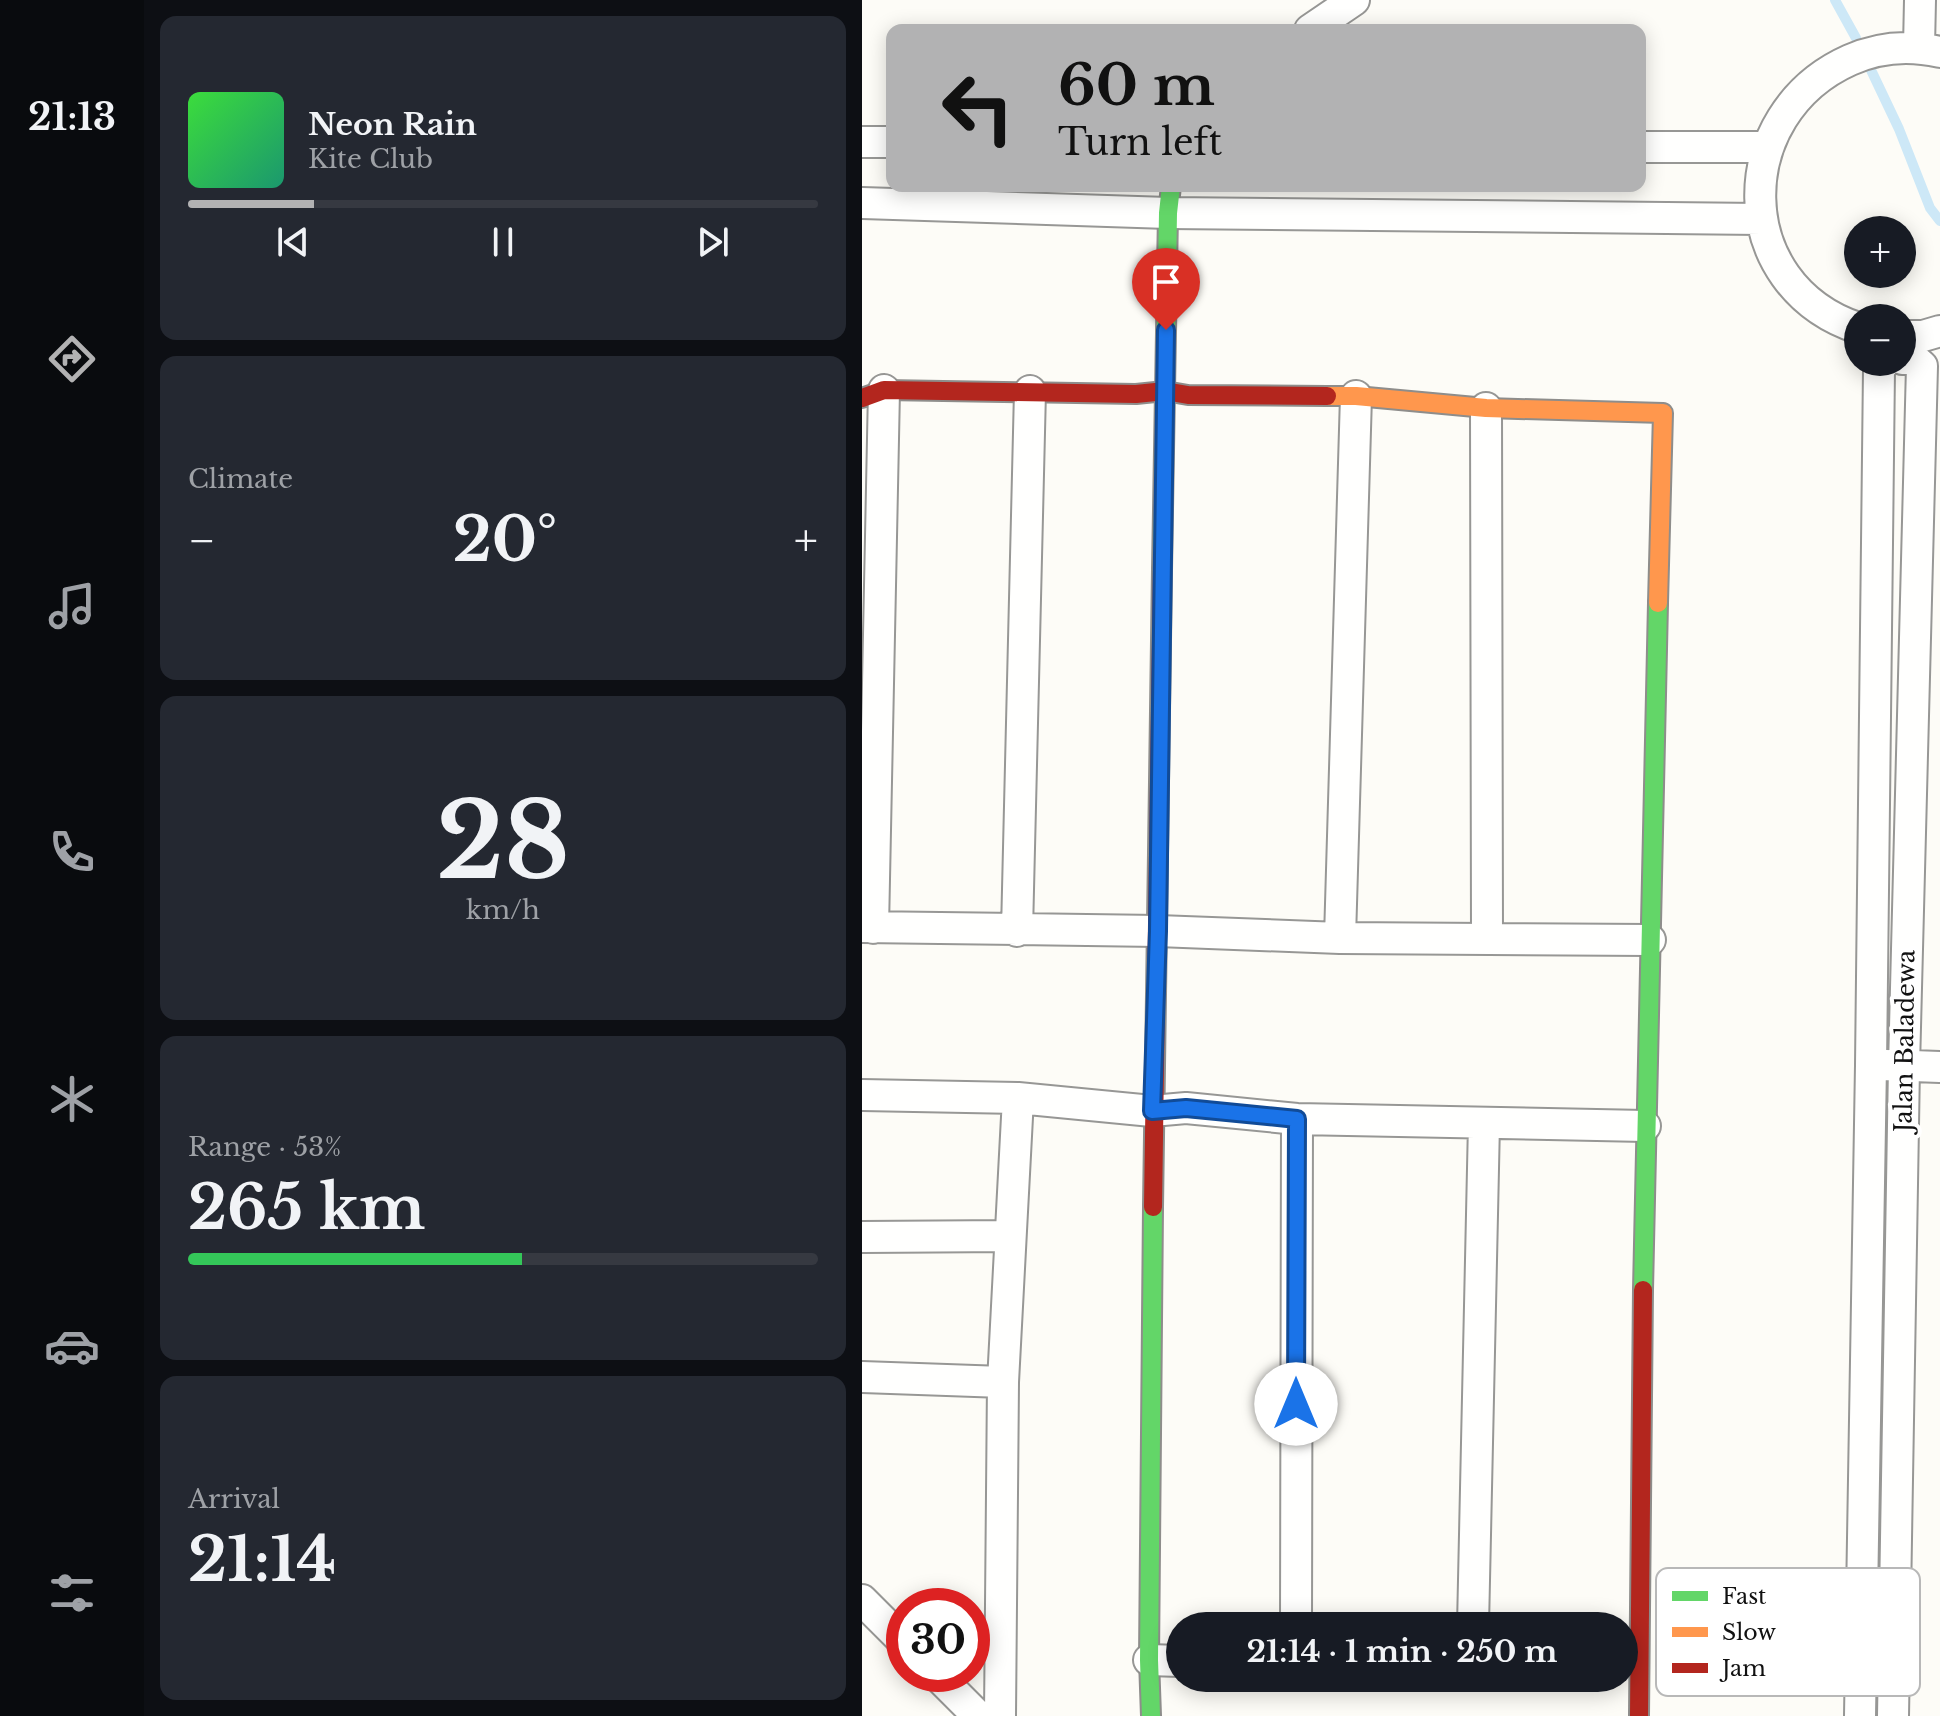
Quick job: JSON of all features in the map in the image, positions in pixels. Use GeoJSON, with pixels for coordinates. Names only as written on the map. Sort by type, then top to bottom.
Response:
{"type":"FeatureCollection","features":[{"type":"Feature","properties":{"kind":"street"},"geometry":{"type":"LineString","coordinates":[[1319,24],[1354,0]]}},
{"type":"Feature","properties":{"kind":"street"},"geometry":{"type":"LineString","coordinates":[[1844,323],[1802,296],[1776,261],[1761,219],[1759,183],[1767,147],[1789,104],[1826,71],[1870,51],[1929,50],[1920,0]]}},
{"type":"Feature","properties":{"kind":"street"},"geometry":{"type":"LineString","coordinates":[[862,142],[886,142]]}},
{"type":"Feature","properties":{"kind":"street"},"geometry":{"type":"LineString","coordinates":[[1646,147],[1767,147]]}},
{"type":"Feature","properties":{"kind":"street"},"geometry":{"type":"LineString","coordinates":[[862,203],[1170,200],[1761,219]]}},
{"type":"Feature","properties":{"kind":"street"},"geometry":{"type":"LineString","coordinates":[[1151,1716],[1152,1111],[1158,931],[1170,200]]}},
{"type":"Feature","properties":{"kind":"street"},"geometry":{"type":"LineString","coordinates":[[1916,336],[1940,331]]}},
{"type":"Feature","properties":{"kind":"street","name":"Jalan Baladewa"},"geometry":{"type":"LineString","coordinates":[[1863,1568],[1871,1065],[1897,376]]}},
{"type":"Feature","properties":{"kind":"street","name":"Jalan Baladewa"},"geometry":{"type":"LineString","coordinates":[[1896,1568],[1904,1066],[1897,376]]}},
{"type":"Feature","properties":{"kind":"street"},"geometry":{"type":"LineString","coordinates":[[1017,931],[1030,391]]}},
{"type":"Feature","properties":{"kind":"street"},"geometry":{"type":"LineString","coordinates":[[1633,1612],[1645,1126],[1650,940],[1663,413],[1486,408],[1356,396],[1188,395],[1165,391],[1136,394],[1030,391],[873,394],[867,928],[1158,931],[1340,938],[1650,940]]}},
{"type":"Feature","properties":{"kind":"street"},"geometry":{"type":"LineString","coordinates":[[1340,938],[1356,396]]}},
{"type":"Feature","properties":{"kind":"street"},"geometry":{"type":"LineString","coordinates":[[1486,408],[1487,937]]}},
{"type":"Feature","properties":{"kind":"street"},"geometry":{"type":"LineString","coordinates":[[1871,1065],[1940,1067]]}},
{"type":"Feature","properties":{"kind":"street"},"geometry":{"type":"LineString","coordinates":[[862,1095],[1018,1098],[1152,1111],[1186,1108],[1297,1119],[1645,1126]]}},
{"type":"Feature","properties":{"kind":"street"},"geometry":{"type":"LineString","coordinates":[[1000,1716],[1003,1382],[1018,1098]]}},
{"type":"Feature","properties":{"kind":"street"},"geometry":{"type":"LineString","coordinates":[[1296,1612],[1297,1119]]}},
{"type":"Feature","properties":{"kind":"street"},"geometry":{"type":"LineString","coordinates":[[1473,1612],[1484,1123]]}},
{"type":"Feature","properties":{"kind":"street"},"geometry":{"type":"LineString","coordinates":[[862,1237],[1010,1236]]}},
{"type":"Feature","properties":{"kind":"street"},"geometry":{"type":"LineString","coordinates":[[862,1377],[1003,1382]]}},
{"type":"Feature","properties":{"kind":"street"},"geometry":{"type":"LineString","coordinates":[[862,1600],[886,1624]]}},
{"type":"Feature","properties":{"kind":"street"},"geometry":{"type":"LineString","coordinates":[[1149,1660],[1166,1661]]}},
{"type":"Feature","properties":{"kind":"street"},"geometry":{"type":"LineString","coordinates":[[954,1692],[978,1716]]}},
{"type":"Feature","properties":{"kind":"street"},"geometry":{"type":"LineString","coordinates":[[1636,1692],[1639,1716]]}},
{"type":"Feature","properties":{"kind":"street","name":"Jalan Baladewa"},"geometry":{"type":"LineString","coordinates":[[1860,1696],[1860,1716]]}},
{"type":"Feature","properties":{"kind":"street","name":"Jalan Baladewa"},"geometry":{"type":"LineString","coordinates":[[1893,1696],[1893,1716]]}},
{"type":"Feature","properties":{"kind":"waterway"},"geometry":{"type":"LineString","coordinates":[[1835,0],[1856,38]]}},
{"type":"Feature","properties":{"kind":"waterway"},"geometry":{"type":"LineString","coordinates":[[1871,70],[1899,129],[1930,208],[1940,221]]}},
{"type":"Feature","properties":{"kind":"traffic: fast"},"geometry":{"type":"LineString","coordinates":[[1162,570],[1170,192]]}},
{"type":"Feature","properties":{"kind":"traffic: fast"},"geometry":{"type":"LineString","coordinates":[[1643,1290],[1658,603]]}},
{"type":"Feature","properties":{"kind":"traffic: fast"},"geometry":{"type":"LineString","coordinates":[[1151,1716],[1153,1207]]}},
{"type":"Feature","properties":{"kind":"traffic: slow"},"geometry":{"type":"LineString","coordinates":[[1327,396],[1486,408],[1663,413],[1658,603]]}},
{"type":"Feature","properties":{"kind":"traffic: jam"},"geometry":{"type":"LineString","coordinates":[[862,398],[884,390],[1136,394],[1165,391],[1188,395],[1327,396]]}},
{"type":"Feature","properties":{"kind":"traffic: jam"},"geometry":{"type":"LineString","coordinates":[[1153,1207],[1162,570]]}},
{"type":"Feature","properties":{"kind":"traffic: jam"},"geometry":{"type":"LineString","coordinates":[[1639,1716],[1643,1290]]}},
{"type":"Feature","properties":{"kind":"route"},"geometry":{"type":"LineString","coordinates":[[1166,330],[1158,931],[1152,1111],[1186,1108],[1297,1119],[1296,1404]]}}]}
